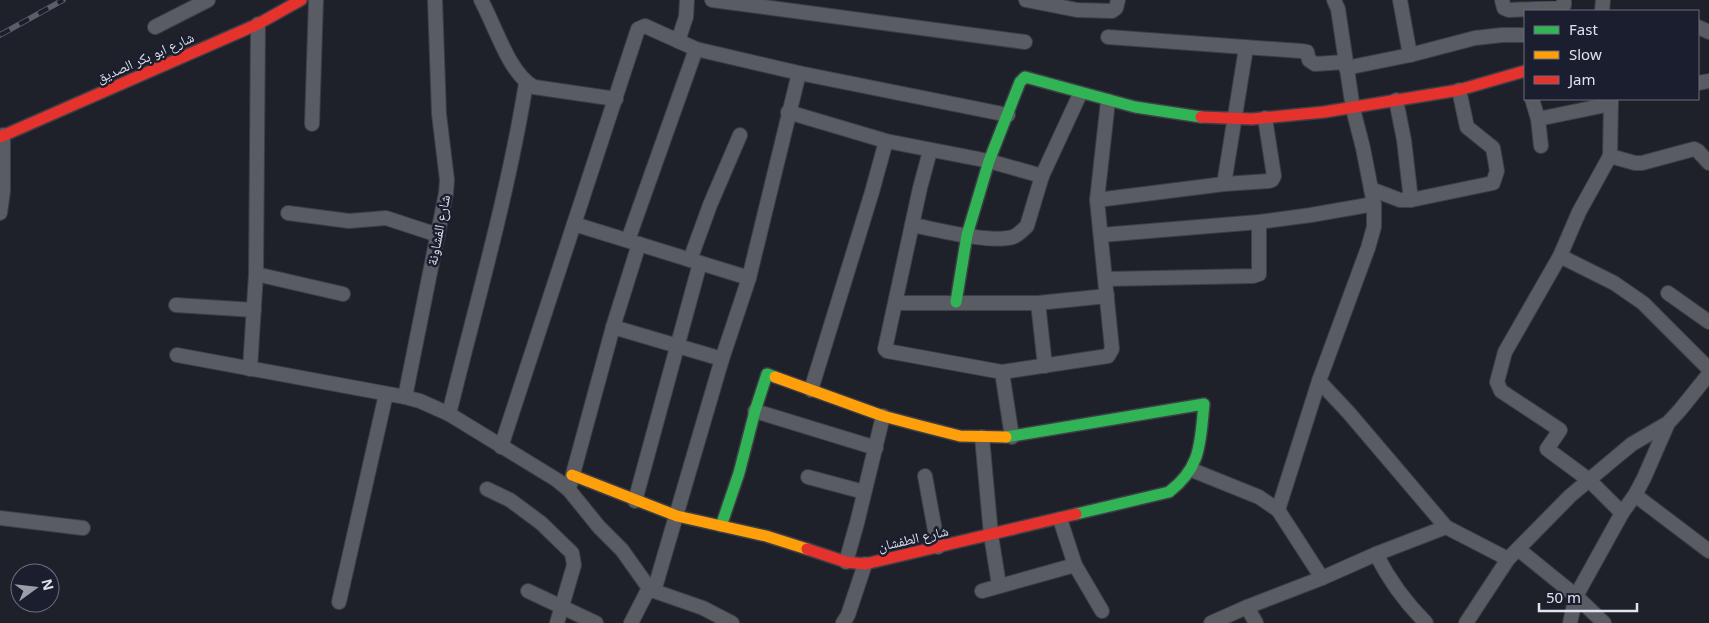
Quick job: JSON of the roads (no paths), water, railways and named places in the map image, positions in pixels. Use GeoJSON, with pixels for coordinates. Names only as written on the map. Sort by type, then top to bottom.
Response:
{"type":"FeatureCollection","features":[{"type":"Feature","properties":{"kind":"street"},"geometry":{"type":"LineString","coordinates":[[155,26],[208,0]]}},
{"type":"Feature","properties":{"kind":"street","name":"شارع ابو بكر الصديق"},"geometry":{"type":"LineString","coordinates":[[2,136],[258,24],[301,0]]}},
{"type":"Feature","properties":{"kind":"street"},"geometry":{"type":"LineString","coordinates":[[312,124],[316,0]]}},
{"type":"Feature","properties":{"kind":"street","name":"شارع الفشاونة"},"geometry":{"type":"LineString","coordinates":[[405,397],[447,180],[439,114],[435,0]]}},
{"type":"Feature","properties":{"kind":"street"},"geometry":{"type":"LineString","coordinates":[[481,0],[515,70],[526,83],[534,87],[616,99]]}},
{"type":"Feature","properties":{"kind":"street"},"geometry":{"type":"LineString","coordinates":[[678,41],[686,17],[687,0]]}},
{"type":"Feature","properties":{"kind":"street"},"geometry":{"type":"LineString","coordinates":[[712,0],[1025,42]]}},
{"type":"Feature","properties":{"kind":"street"},"geometry":{"type":"LineString","coordinates":[[1026,0],[1077,10],[1112,11],[1116,8],[1118,0]]}},
{"type":"Feature","properties":{"kind":"street"},"geometry":{"type":"LineString","coordinates":[[1278,510],[1318,381],[1368,248],[1374,227],[1374,204],[1353,109],[1338,9],[1334,0]]}},
{"type":"Feature","properties":{"kind":"street"},"geometry":{"type":"LineString","coordinates":[[1400,0],[1410,55]]}},
{"type":"Feature","properties":{"kind":"street"},"geometry":{"type":"LineString","coordinates":[[1502,0],[1504,8],[1509,10],[1560,8],[1564,5],[1564,0]]}},
{"type":"Feature","properties":{"kind":"street"},"geometry":{"type":"LineString","coordinates":[[250,369],[256,274],[258,24]]}},
{"type":"Feature","properties":{"kind":"street"},"geometry":{"type":"LineString","coordinates":[[501,447],[638,29],[645,26],[696,49],[799,73],[1008,115]]}},
{"type":"Feature","properties":{"kind":"street"},"geometry":{"type":"LineString","coordinates":[[1108,37],[1307,52],[1309,60],[1315,64],[1346,65],[1410,55],[1476,38],[1524,35]]}},
{"type":"Feature","properties":{"kind":"street"},"geometry":{"type":"LineString","coordinates":[[1224,184],[1246,48]]}},
{"type":"Feature","properties":{"kind":"street"},"geometry":{"type":"LineString","coordinates":[[569,490],[613,327],[633,242],[696,49]]}},
{"type":"Feature","properties":{"kind":"street"},"geometry":{"type":"LineString","coordinates":[[630,623],[652,589],[676,516],[722,359],[750,278],[788,112],[799,73]]}},
{"type":"Feature","properties":{"kind":"street"},"geometry":{"type":"LineString","coordinates":[[956,302],[967,235],[989,161],[1020,82],[1025,77],[1108,101],[1169,113],[1203,117],[1265,118],[1353,109],[1459,90],[1524,74]]}},
{"type":"Feature","properties":{"kind":"street"},"geometry":{"type":"LineString","coordinates":[[448,414],[505,188],[526,83]]}},
{"type":"Feature","properties":{"kind":"street"},"geometry":{"type":"LineString","coordinates":[[1371,189],[1400,200],[1411,200],[1493,183],[1497,171],[1493,148],[1467,127],[1459,90]]}},
{"type":"Feature","properties":{"kind":"street"},"geometry":{"type":"LineString","coordinates":[[912,225],[992,239],[1014,236],[1022,231],[1027,226],[1042,176],[1080,94]]}},
{"type":"Feature","properties":{"kind":"street"},"geometry":{"type":"LineString","coordinates":[[1396,100],[1404,140],[1411,200]]}},
{"type":"Feature","properties":{"kind":"street"},"geometry":{"type":"LineString","coordinates":[[1532,100],[1538,118],[1541,146]]}},
{"type":"Feature","properties":{"kind":"street"},"geometry":{"type":"LineString","coordinates":[[930,150],[885,346],[887,351],[1002,372],[1108,356],[1112,349],[1098,200],[1108,101]]}},
{"type":"Feature","properties":{"kind":"street"},"geometry":{"type":"LineString","coordinates":[[1538,118],[1611,102],[1610,156],[1579,212],[1560,256],[1505,352],[1497,382],[1501,391],[1560,430],[1547,449],[1589,480],[1622,513]]}},
{"type":"Feature","properties":{"kind":"street"},"geometry":{"type":"LineString","coordinates":[[788,112],[886,141],[989,161],[1042,176]]}},
{"type":"Feature","properties":{"kind":"street"},"geometry":{"type":"LineString","coordinates":[[1098,200],[1224,184],[1272,180],[1274,176],[1265,118]]}},
{"type":"Feature","properties":{"kind":"street"},"geometry":{"type":"LineString","coordinates":[[635,501],[710,205],[740,135]]}},
{"type":"Feature","properties":{"kind":"street"},"geometry":{"type":"LineString","coordinates":[[0,213],[3,191],[2,136]]}},
{"type":"Feature","properties":{"kind":"street"},"geometry":{"type":"LineString","coordinates":[[812,390],[886,141]]}},
{"type":"Feature","properties":{"kind":"street"},"geometry":{"type":"LineString","coordinates":[[1610,156],[1642,163],[1694,149],[1709,163]]}},
{"type":"Feature","properties":{"kind":"street"},"geometry":{"type":"LineString","coordinates":[[1101,235],[1259,222],[1311,216],[1374,204]]}},
{"type":"Feature","properties":{"kind":"street"},"geometry":{"type":"LineString","coordinates":[[288,213],[349,221],[386,218],[438,234]]}},
{"type":"Feature","properties":{"kind":"street"},"geometry":{"type":"LineString","coordinates":[[1106,279],[1253,276],[1259,274],[1259,222]]}},
{"type":"Feature","properties":{"kind":"street"},"geometry":{"type":"LineString","coordinates":[[574,224],[750,278]]}},
{"type":"Feature","properties":{"kind":"street"},"geometry":{"type":"LineString","coordinates":[[1560,256],[1614,283],[1643,303],[1709,369]]}},
{"type":"Feature","properties":{"kind":"street"},"geometry":{"type":"LineString","coordinates":[[256,274],[343,294]]}},
{"type":"Feature","properties":{"kind":"street"},"geometry":{"type":"LineString","coordinates":[[1668,293],[1709,322]]}},
{"type":"Feature","properties":{"kind":"street"},"geometry":{"type":"LineString","coordinates":[[896,303],[1038,303],[1107,296]]}},
{"type":"Feature","properties":{"kind":"street"},"geometry":{"type":"LineString","coordinates":[[1038,303],[1045,366]]}},
{"type":"Feature","properties":{"kind":"street"},"geometry":{"type":"LineString","coordinates":[[176,305],[254,310]]}},
{"type":"Feature","properties":{"kind":"street"},"geometry":{"type":"LineString","coordinates":[[613,327],[722,359]]}},
{"type":"Feature","properties":{"kind":"street"},"geometry":{"type":"LineString","coordinates":[[177,355],[405,397],[428,404],[448,414],[557,480],[569,490],[599,527],[628,556],[652,589],[704,608],[732,623]]}},
{"type":"Feature","properties":{"kind":"street"},"geometry":{"type":"LineString","coordinates":[[721,526],[767,374],[884,416],[960,436],[982,438],[1012,437],[1002,372]]}},
{"type":"Feature","properties":{"kind":"street"},"geometry":{"type":"LineString","coordinates":[[1318,381],[1349,413],[1446,527],[1513,554],[1576,596],[1604,623]]}},
{"type":"Feature","properties":{"kind":"street"},"geometry":{"type":"LineString","coordinates":[[1466,623],[1513,554],[1570,496],[1632,444],[1668,423],[1707,382]]}},
{"type":"Feature","properties":{"kind":"street"},"geometry":{"type":"LineString","coordinates":[[339,602],[386,394]]}},
{"type":"Feature","properties":{"kind":"street","name":"شارع الطفشان"},"geometry":{"type":"LineString","coordinates":[[572,475],[676,516],[766,536],[846,562],[865,564],[1169,492],[1178,487],[1192,470],[1198,455],[1204,404],[1012,437]]}},
{"type":"Feature","properties":{"kind":"street"},"geometry":{"type":"LineString","coordinates":[[755,411],[876,448]]}},
{"type":"Feature","properties":{"kind":"street"},"geometry":{"type":"LineString","coordinates":[[846,562],[884,416]]}},
{"type":"Feature","properties":{"kind":"street"},"geometry":{"type":"LineString","coordinates":[[1570,623],[1576,596],[1622,513],[1635,495],[1668,423]]}},
{"type":"Feature","properties":{"kind":"street"},"geometry":{"type":"LineString","coordinates":[[982,438],[991,535],[999,586]]}},
{"type":"Feature","properties":{"kind":"street"},"geometry":{"type":"LineString","coordinates":[[1192,470],[1259,497],[1278,510],[1322,578]]}},
{"type":"Feature","properties":{"kind":"street"},"geometry":{"type":"LineString","coordinates":[[925,476],[938,547]]}},
{"type":"Feature","properties":{"kind":"street"},"geometry":{"type":"LineString","coordinates":[[808,477],[864,492]]}},
{"type":"Feature","properties":{"kind":"street"},"geometry":{"type":"LineString","coordinates":[[487,489],[510,500],[530,515],[572,553],[574,565],[557,623]]}},
{"type":"Feature","properties":{"kind":"street"},"geometry":{"type":"LineString","coordinates":[[1635,495],[1709,551]]}},
{"type":"Feature","properties":{"kind":"street"},"geometry":{"type":"LineString","coordinates":[[0,518],[83,528]]}},
{"type":"Feature","properties":{"kind":"street"},"geometry":{"type":"LineString","coordinates":[[1060,519],[1075,565],[1102,611]]}},
{"type":"Feature","properties":{"kind":"street"},"geometry":{"type":"LineString","coordinates":[[1211,623],[1446,527]]}},
{"type":"Feature","properties":{"kind":"street"},"geometry":{"type":"LineString","coordinates":[[1376,554],[1392,584],[1409,606],[1426,623]]}},
{"type":"Feature","properties":{"kind":"street"},"geometry":{"type":"LineString","coordinates":[[843,623],[848,615],[865,564]]}},
{"type":"Feature","properties":{"kind":"street"},"geometry":{"type":"LineString","coordinates":[[982,590],[1075,565]]}},
{"type":"Feature","properties":{"kind":"street"},"geometry":{"type":"LineString","coordinates":[[528,591],[562,605],[596,623]]}},
{"type":"Feature","properties":{"kind":"street"},"geometry":{"type":"LineString","coordinates":[[1247,607],[1256,623]]}},
{"type":"Feature","properties":{"kind":"railway"},"geometry":{"type":"LineString","coordinates":[[0,35],[63,0]]}}]}
